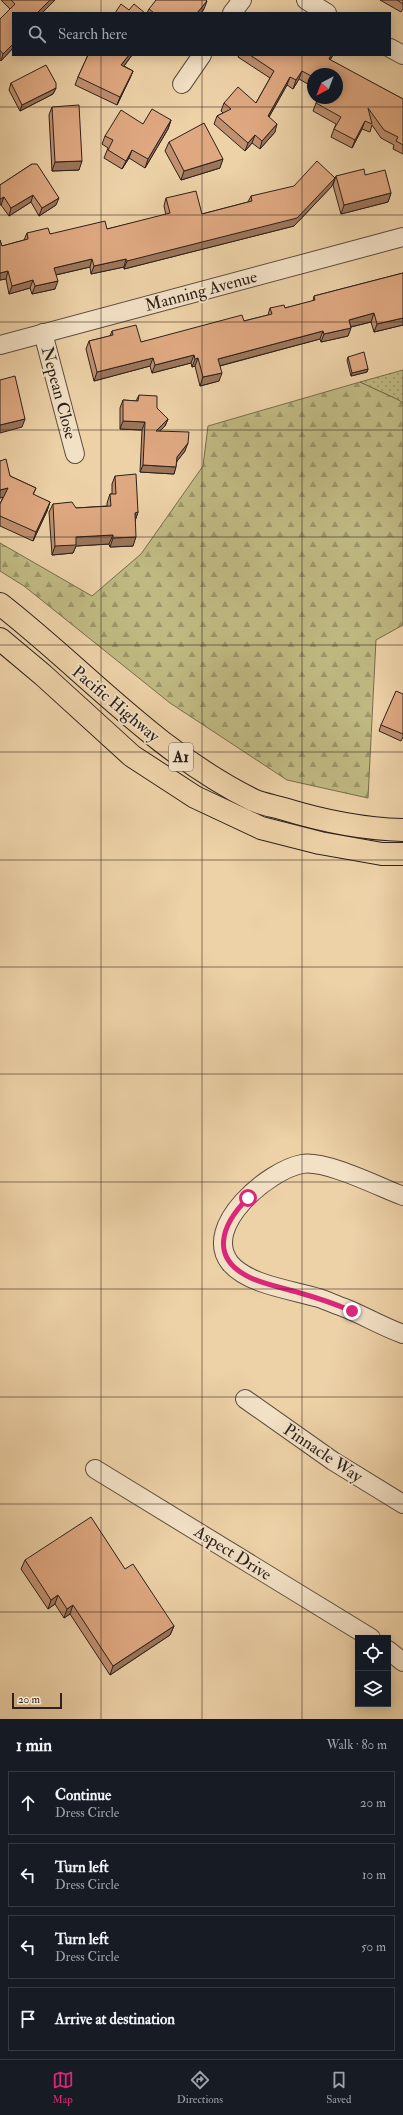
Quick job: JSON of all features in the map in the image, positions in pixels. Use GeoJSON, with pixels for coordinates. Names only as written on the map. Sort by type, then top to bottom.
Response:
{"type":"FeatureCollection","features":[{"type":"Feature","properties":{"kind":"highway","name":"Pacific Highway"},"geometry":{"type":"LineString","coordinates":[[0,604],[138,724],[198,769],[254,800],[296,813],[345,825],[403,830]]}},
{"type":"Feature","properties":{"kind":"highway","name":"Pacific Highway"},"geometry":{"type":"LineString","coordinates":[[0,639],[43,675],[132,756],[195,797],[261,828],[320,843],[382,854],[403,854]]}},
{"type":"Feature","properties":{"kind":"street"},"geometry":{"type":"LineString","coordinates":[[233,12],[242,0]]}},
{"type":"Feature","properties":{"kind":"street"},"geometry":{"type":"LineString","coordinates":[[306,0],[325,12]]}},
{"type":"Feature","properties":{"kind":"street"},"geometry":{"type":"LineString","coordinates":[[391,49],[403,55]]}},
{"type":"Feature","properties":{"kind":"street"},"geometry":{"type":"LineString","coordinates":[[182,84],[201,56]]}},
{"type":"Feature","properties":{"kind":"street","name":"Manning Avenue"},"geometry":{"type":"LineString","coordinates":[[0,345],[403,237]]}},
{"type":"Feature","properties":{"kind":"street","name":"Nepean Close"},"geometry":{"type":"LineString","coordinates":[[44,333],[75,454]]}},
{"type":"Feature","properties":{"kind":"street"},"geometry":{"type":"LineString","coordinates":[[403,1196],[320,1164],[302,1164],[269,1178],[236,1210],[228,1221],[225,1230],[223,1252],[231,1264],[251,1278],[320,1298],[403,1334]]}},
{"type":"Feature","properties":{"kind":"street","name":"Pinnacle Way"},"geometry":{"type":"LineString","coordinates":[[245,1399],[333,1461],[403,1504]]}},
{"type":"Feature","properties":{"kind":"street","name":"Aspect Drive"},"geometry":{"type":"LineString","coordinates":[[96,1469],[366,1635]]}},
{"type":"Feature","properties":{"kind":"green space"},"geometry":{"type":"Polygon","coordinates":[[[403,370],[403,404],[399,400],[360,382],[403,370]]]}},
{"type":"Feature","properties":{"kind":"green space"},"geometry":{"type":"Polygon","coordinates":[[[360,382],[399,400],[403,404],[403,625],[376,640],[368,798],[287,780],[170,703],[24,586],[0,571],[0,543],[92,596],[141,554],[203,466],[208,426],[360,382]]]}},
{"type":"Feature","properties":{"kind":"building"},"geometry":{"type":"Polygon","coordinates":[[[11,0],[50,0],[38,12],[12,12],[12,45],[3,54],[0,50],[0,19],[15,4],[11,0]]]}},
{"type":"Feature","properties":{"kind":"building"},"geometry":{"type":"Polygon","coordinates":[[[156,0],[207,1],[198,12],[153,12],[149,9],[156,0]]]}},
{"type":"Feature","properties":{"kind":"building"},"geometry":{"type":"Polygon","coordinates":[[[397,0],[403,0],[403,4],[397,0]]]}},
{"type":"Feature","properties":{"kind":"building"},"geometry":{"type":"Polygon","coordinates":[[[121,4],[129,10],[134,4],[144,12],[116,12],[121,4]]]}},
{"type":"Feature","properties":{"kind":"building"},"geometry":{"type":"Polygon","coordinates":[[[88,56],[128,56],[121,65],[133,71],[120,97],[78,77],[88,56]]]}},
{"type":"Feature","properties":{"kind":"building"},"geometry":{"type":"Polygon","coordinates":[[[252,56],[330,56],[329,59],[403,99],[403,145],[396,141],[398,137],[384,130],[368,108],[372,124],[365,121],[355,140],[334,129],[341,117],[318,104],[343,104],[343,68],[307,68],[307,74],[302,71],[296,80],[290,77],[268,116],[277,124],[262,141],[255,135],[248,143],[217,116],[231,109],[224,103],[238,87],[256,103],[274,71],[252,56]]]}},
{"type":"Feature","properties":{"kind":"building"},"geometry":{"type":"Polygon","coordinates":[[[46,65],[56,83],[56,88],[22,105],[11,83],[46,65]]]}},
{"type":"Feature","properties":{"kind":"building"},"geometry":{"type":"Polygon","coordinates":[[[79,105],[82,161],[55,162],[52,107],[79,105]]]}},
{"type":"Feature","properties":{"kind":"building"},"geometry":{"type":"Polygon","coordinates":[[[152,109],[171,120],[148,159],[132,150],[126,161],[108,150],[113,140],[105,136],[121,110],[143,124],[152,109]]]}},
{"type":"Feature","properties":{"kind":"building"},"geometry":{"type":"Polygon","coordinates":[[[204,123],[223,159],[184,171],[169,142],[204,123]]]}},
{"type":"Feature","properties":{"kind":"building"},"geometry":{"type":"Polygon","coordinates":[[[317,161],[335,178],[297,218],[127,261],[126,259],[94,266],[92,259],[54,268],[58,281],[35,286],[33,280],[12,286],[8,271],[0,273],[0,240],[2,246],[28,239],[27,233],[48,228],[50,234],[105,221],[107,229],[170,213],[166,198],[196,191],[202,214],[252,201],[251,196],[294,186],[317,161]]]}},
{"type":"Feature","properties":{"kind":"building"},"geometry":{"type":"Polygon","coordinates":[[[32,164],[37,164],[59,198],[42,208],[33,195],[11,208],[4,197],[0,199],[0,185],[32,164]]]}},
{"type":"Feature","properties":{"kind":"building"},"geometry":{"type":"Polygon","coordinates":[[[364,169],[365,175],[385,170],[391,193],[344,205],[336,176],[364,169]]]}},
{"type":"Feature","properties":{"kind":"building"},"geometry":{"type":"Polygon","coordinates":[[[403,273],[403,318],[377,324],[374,313],[349,320],[351,328],[324,334],[323,331],[218,359],[222,373],[203,377],[198,358],[195,359],[194,355],[155,365],[153,358],[97,372],[89,341],[113,335],[112,331],[136,325],[141,342],[242,315],[244,321],[272,314],[270,308],[284,305],[285,308],[315,300],[314,296],[403,273]]]}},
{"type":"Feature","properties":{"kind":"building"},"geometry":{"type":"Polygon","coordinates":[[[364,352],[368,369],[352,373],[348,357],[364,352]]]}},
{"type":"Feature","properties":{"kind":"building"},"geometry":{"type":"Polygon","coordinates":[[[15,376],[25,419],[0,425],[0,380],[15,376]]]}},
{"type":"Feature","properties":{"kind":"building"},"geometry":{"type":"Polygon","coordinates":[[[139,395],[157,396],[157,408],[168,419],[156,431],[189,432],[188,443],[177,457],[176,467],[143,465],[145,422],[123,421],[123,400],[138,401],[139,395]]]}},
{"type":"Feature","properties":{"kind":"building"},"geometry":{"type":"Polygon","coordinates":[[[6,459],[10,476],[36,488],[33,494],[50,502],[36,532],[0,516],[0,504],[8,488],[0,490],[0,461],[6,459]]]}},
{"type":"Feature","properties":{"kind":"building"},"geometry":{"type":"Polygon","coordinates":[[[136,474],[138,512],[135,513],[136,537],[113,538],[113,535],[76,537],[76,545],[55,546],[53,504],[72,502],[76,508],[111,506],[110,494],[116,494],[115,476],[136,474]]]}},
{"type":"Feature","properties":{"kind":"building"},"geometry":{"type":"Polygon","coordinates":[[[396,691],[403,694],[403,734],[381,725],[396,691]]]}},
{"type":"Feature","properties":{"kind":"building"},"geometry":{"type":"Polygon","coordinates":[[[91,1517],[125,1569],[133,1564],[174,1626],[113,1666],[73,1605],[67,1609],[58,1595],[51,1600],[25,1560],[91,1517]]]}},
{"type":"Feature","properties":{"kind":"route"},"geometry":{"type":"LineString","coordinates":[[248,1198],[228,1221],[225,1230],[223,1252],[231,1264],[240,1272],[251,1278],[320,1298],[352,1311]]}}]}
